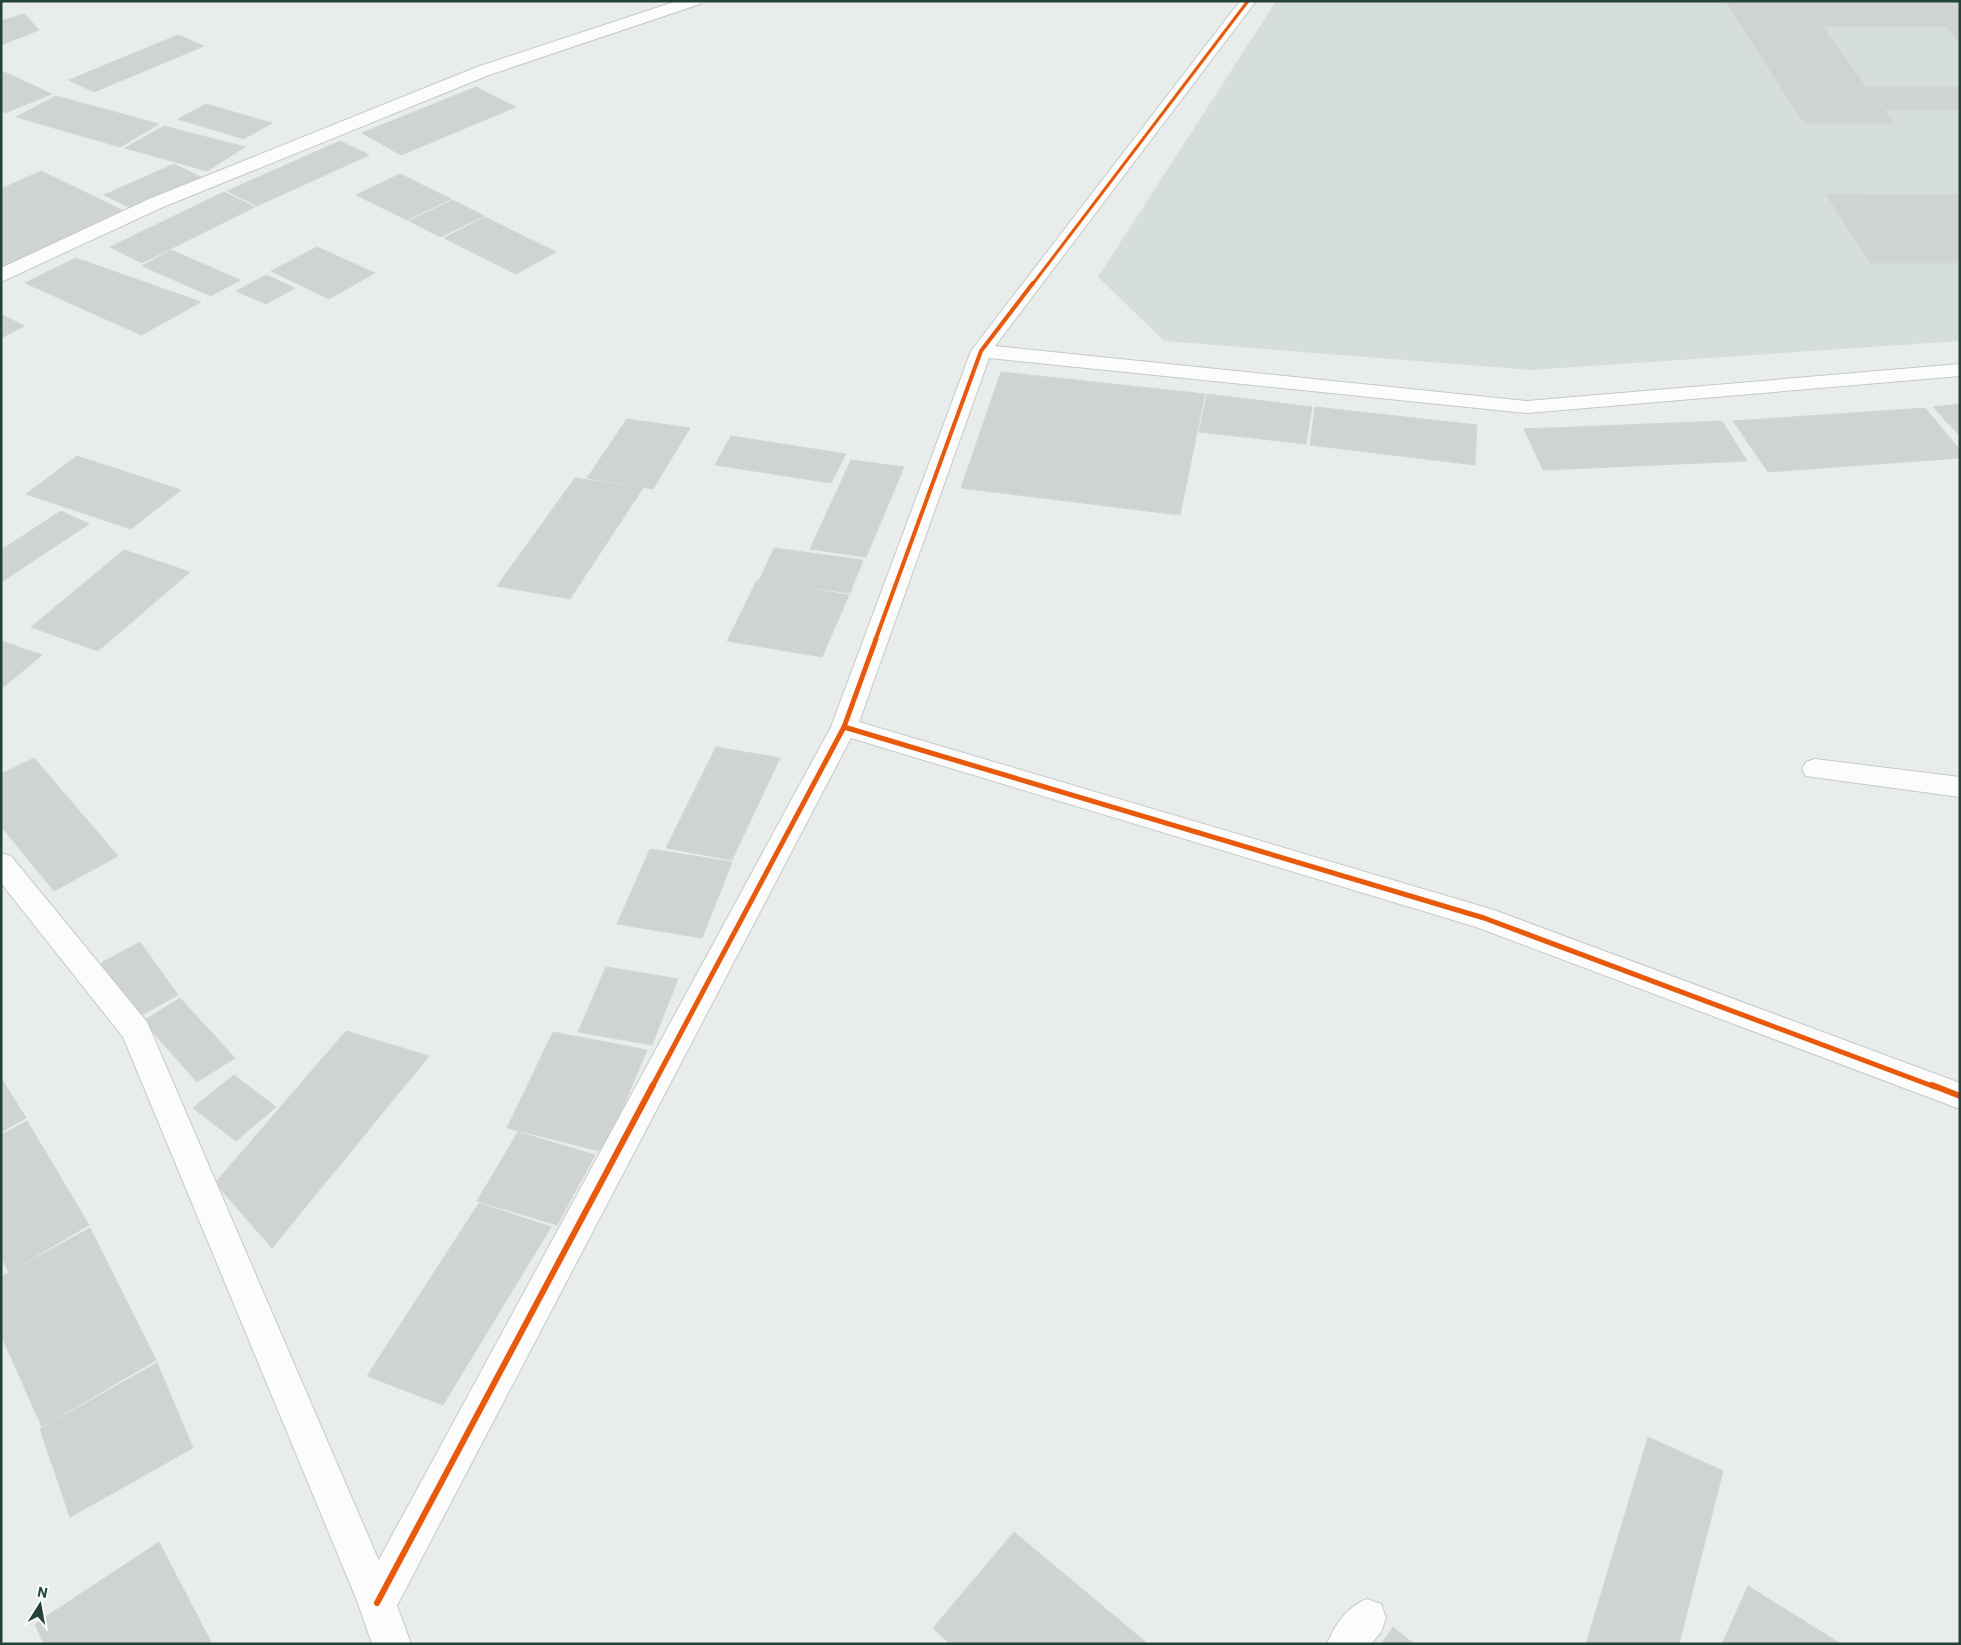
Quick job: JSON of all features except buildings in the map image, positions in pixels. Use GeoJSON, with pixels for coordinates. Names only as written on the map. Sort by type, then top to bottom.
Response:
{"type":"FeatureCollection","features":[{"type":"Feature","properties":{"kind":"street"},"geometry":{"type":"LineString","coordinates":[[1,276],[156,203],[483,71],[694,1]]}},
{"type":"Feature","properties":{"kind":"street"},"geometry":{"type":"LineString","coordinates":[[377,1603],[574,1237],[844,727],[980,352],[1248,1]]}},
{"type":"Feature","properties":{"kind":"street"},"geometry":{"type":"LineString","coordinates":[[980,352],[1527,407],[1960,370]]}},
{"type":"Feature","properties":{"kind":"street"},"geometry":{"type":"LineString","coordinates":[[844,727],[1484,918],[1960,1096]]}},
{"type":"Feature","properties":{"kind":"street"},"geometry":{"type":"LineString","coordinates":[[1816,769],[1960,787]]}},
{"type":"Feature","properties":{"kind":"street"},"geometry":{"type":"LineString","coordinates":[[1,863],[136,1031],[377,1603],[392,1644]]}},
{"type":"Feature","properties":{"kind":"shaded area"},"geometry":{"type":"Polygon","coordinates":[[[1276,1],[1960,1],[1960,341],[1531,370],[1164,341],[1098,277],[1276,1]]]}},
{"type":"Feature","properties":{"kind":"cycle path"},"geometry":{"type":"LineString","coordinates":[[377,1603],[844,727],[981,351],[1248,1]]}},
{"type":"Feature","properties":{"kind":"cycle path"},"geometry":{"type":"LineString","coordinates":[[844,727],[1484,918],[1960,1096]]}}]}
